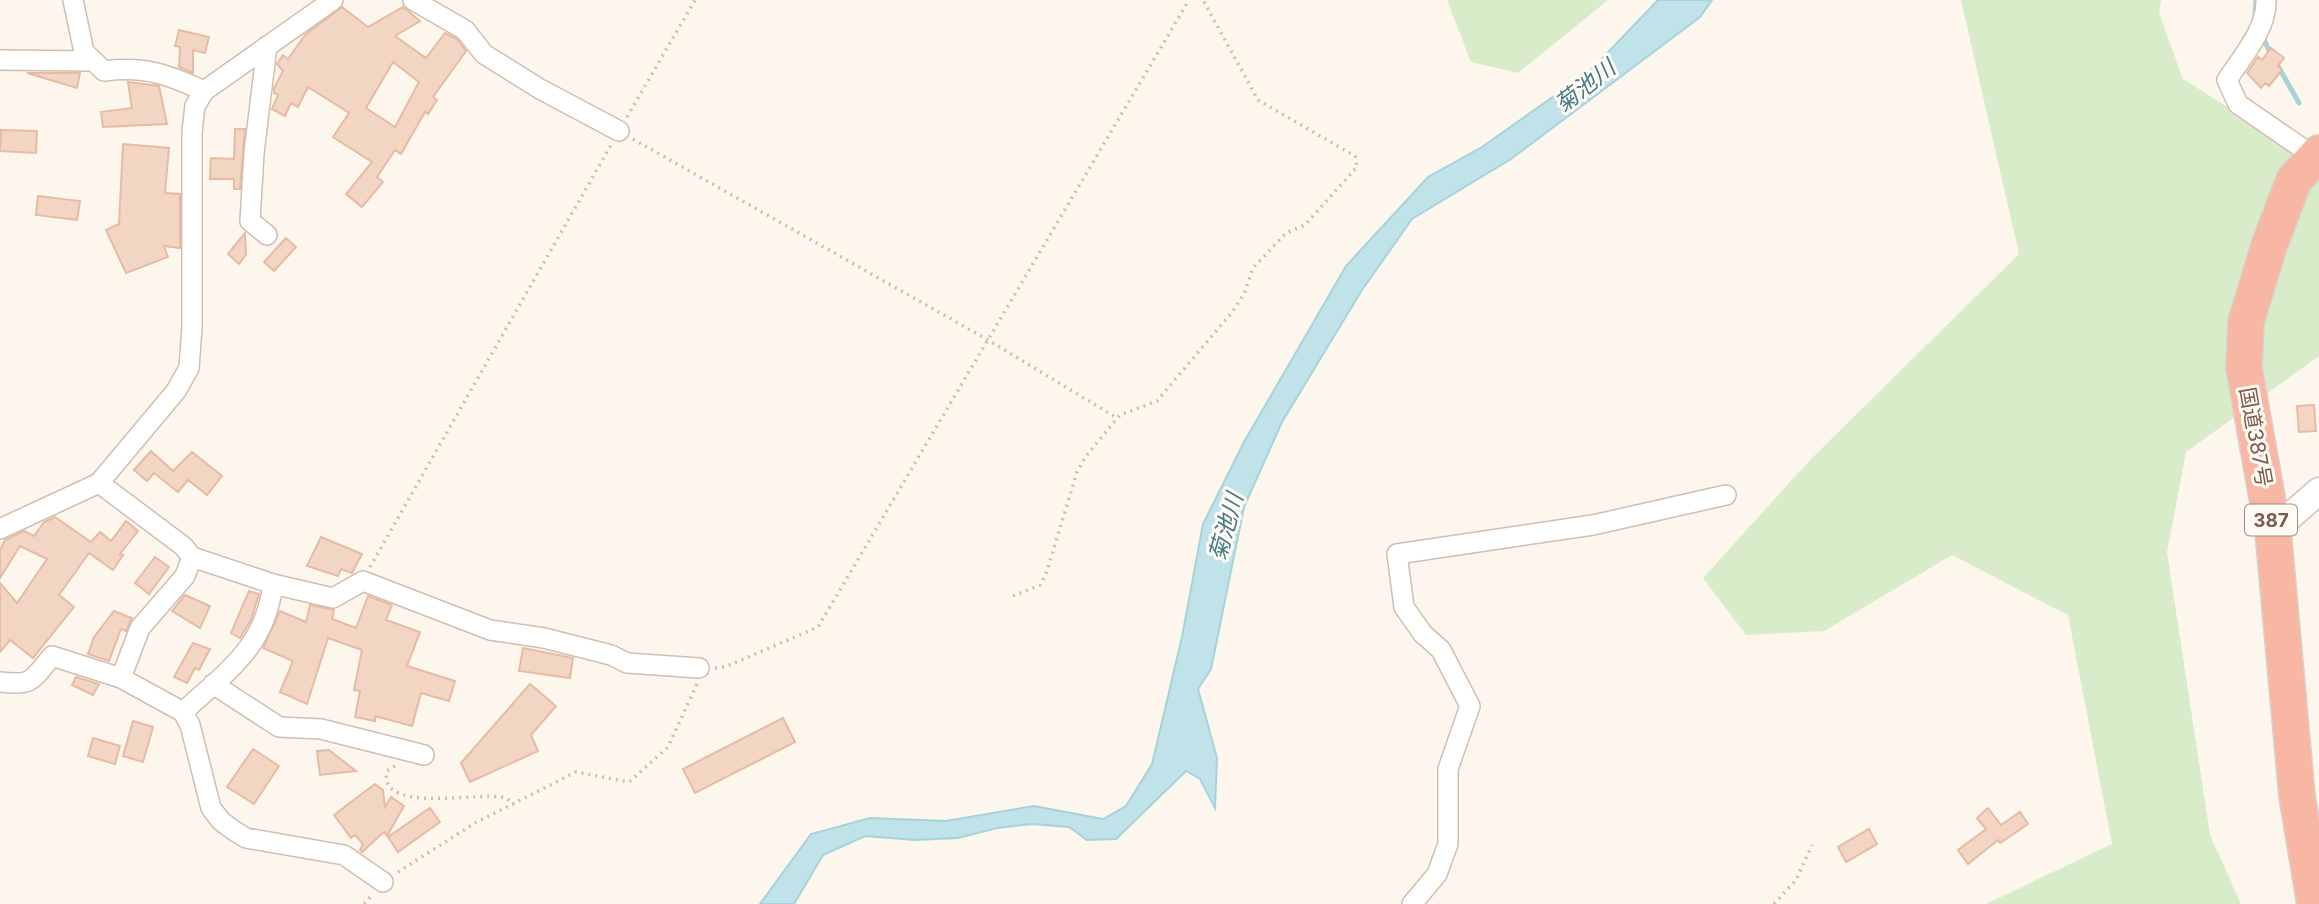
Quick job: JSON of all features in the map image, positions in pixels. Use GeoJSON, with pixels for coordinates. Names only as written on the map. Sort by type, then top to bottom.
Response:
{"type":"FeatureCollection","features":[{"type":"Feature","properties":{"kind":"highway","name":"国道387号"},"geometry":{"type":"LineString","coordinates":[[2315,904],[2297,796],[2273,531],[2247,398],[2244,368],[2246,322],[2269,246],[2294,180],[2317,155]]}},
{"type":"Feature","properties":{"kind":"street"},"geometry":{"type":"LineString","coordinates":[[73,0],[84,52],[90,61],[104,71],[132,68],[168,74],[204,91]]}},
{"type":"Feature","properties":{"kind":"street"},"geometry":{"type":"LineString","coordinates":[[0,529],[99,483],[176,391],[189,368],[192,328],[192,132],[195,106],[204,91],[333,0]]}},
{"type":"Feature","properties":{"kind":"street"},"geometry":{"type":"LineString","coordinates":[[413,0],[464,30],[484,54],[495,61],[619,131]]}},
{"type":"Feature","properties":{"kind":"street"},"geometry":{"type":"LineString","coordinates":[[2266,0],[2263,19],[2227,80],[2238,104],[2317,155]]}},
{"type":"Feature","properties":{"kind":"street"},"geometry":{"type":"LineString","coordinates":[[267,46],[254,153],[250,221],[267,235]]}},
{"type":"Feature","properties":{"kind":"street"},"geometry":{"type":"LineString","coordinates":[[0,60],[90,61]]}},
{"type":"Feature","properties":{"kind":"street"},"geometry":{"type":"LineString","coordinates":[[99,483],[183,545],[192,557],[273,584],[333,598],[363,581],[490,631],[544,638],[611,655],[627,663],[699,668]]}},
{"type":"Feature","properties":{"kind":"street"},"geometry":{"type":"LineString","coordinates":[[2273,531],[2319,491]]}},
{"type":"Feature","properties":{"kind":"street"},"geometry":{"type":"LineString","coordinates":[[1412,904],[1437,874],[1448,844],[1448,769],[1470,706],[1441,650],[1423,634],[1404,607],[1397,554],[1593,524],[1726,495]]}},
{"type":"Feature","properties":{"kind":"street"},"geometry":{"type":"LineString","coordinates":[[121,678],[140,628],[185,576],[192,557]]}},
{"type":"Feature","properties":{"kind":"street"},"geometry":{"type":"LineString","coordinates":[[183,712],[257,640],[270,612],[273,584]]}},
{"type":"Feature","properties":{"kind":"street"},"geometry":{"type":"LineString","coordinates":[[0,682],[23,684],[34,677],[52,656],[121,678],[183,712],[190,725],[211,808],[221,821],[246,838],[344,855],[383,882]]}},
{"type":"Feature","properties":{"kind":"street"},"geometry":{"type":"LineString","coordinates":[[213,684],[279,727],[321,729],[424,755]]}},
{"type":"Feature","properties":{"kind":"path"},"geometry":{"type":"LineString","coordinates":[[363,581],[695,0]]}},
{"type":"Feature","properties":{"kind":"path"},"geometry":{"type":"LineString","coordinates":[[383,882],[475,823],[576,772],[629,782],[645,771],[668,747],[699,681],[699,668],[725,667],[818,627],[1189,0]]}},
{"type":"Feature","properties":{"kind":"path"},"geometry":{"type":"LineString","coordinates":[[1013,596],[1040,585],[1077,472],[1086,456],[1117,418],[1128,410],[1157,401],[1233,311],[1244,294],[1253,268],[1286,233],[1311,219],[1357,167],[1354,156],[1258,100],[1203,0]]}},
{"type":"Feature","properties":{"kind":"path"},"geometry":{"type":"LineString","coordinates":[[619,131],[988,340],[1117,418]]}},
{"type":"Feature","properties":{"kind":"path"},"geometry":{"type":"LineString","coordinates":[[424,755],[424,761],[401,762],[387,771],[389,786],[400,794],[423,798],[494,796],[507,798],[514,804]]}},
{"type":"Feature","properties":{"kind":"path"},"geometry":{"type":"LineString","coordinates":[[1774,904],[1796,880],[1812,845]]}},
{"type":"Feature","properties":{"kind":"green space"},"geometry":{"type":"Polygon","coordinates":[[[1447,0],[1608,0],[1518,73],[1471,62],[1447,0]]]}},
{"type":"Feature","properties":{"kind":"green space"},"geometry":{"type":"Polygon","coordinates":[[[1961,0],[2161,0],[2159,13],[2183,79],[2319,165],[2319,356],[2186,452],[2167,552],[2210,835],[2241,904],[1986,904],[2112,844],[2068,615],[1952,555],[1824,631],[1746,635],[1703,578],[1811,459],[2019,254],[1961,0]]]}},
{"type":"Feature","properties":{"kind":"water","name":"菊池川"},"geometry":{"type":"Polygon","coordinates":[[[1658,0],[1712,0],[1700,17],[1511,159],[1412,219],[1362,290],[1282,422],[1244,507],[1211,669],[1198,689],[1217,758],[1215,808],[1200,779],[1186,771],[1116,839],[1087,840],[1069,827],[1032,824],[997,828],[958,838],[915,840],[865,836],[823,855],[794,904],[760,904],[811,834],[870,818],[946,821],[1034,806],[1103,819],[1126,806],[1152,764],[1182,637],[1203,524],[1244,442],[1346,266],[1428,177],[1482,147],[1591,70],[1658,0]]]}},
{"type":"Feature","properties":{"kind":"building"},"geometry":{"type":"Polygon","coordinates":[[[342,7],[368,27],[403,7],[420,21],[395,36],[426,58],[445,33],[457,39],[466,51],[433,97],[437,100],[428,114],[425,112],[401,154],[395,150],[377,177],[383,182],[362,207],[346,194],[372,162],[333,137],[349,113],[308,87],[298,107],[291,103],[285,116],[272,109],[278,95],[274,93],[274,88],[283,71],[277,64],[283,55],[288,59],[305,35],[342,7]],[[393,62],[366,108],[395,127],[419,82],[393,62]]]}},
{"type":"Feature","properties":{"kind":"building"},"geometry":{"type":"Polygon","coordinates":[[[179,30],[209,37],[205,53],[193,50],[193,73],[179,67],[180,47],[175,46],[179,30]]]}},
{"type":"Feature","properties":{"kind":"building"},"geometry":{"type":"Polygon","coordinates":[[[2271,48],[2284,58],[2278,66],[2282,70],[2269,86],[2265,83],[2261,88],[2247,73],[2258,57],[2262,60],[2271,48]]]}},
{"type":"Feature","properties":{"kind":"building"},"geometry":{"type":"Polygon","coordinates":[[[27,73],[80,73],[77,88],[27,73]]]}},
{"type":"Feature","properties":{"kind":"building"},"geometry":{"type":"Polygon","coordinates":[[[128,82],[159,86],[167,124],[103,127],[101,112],[132,108],[128,82]]]}},
{"type":"Feature","properties":{"kind":"building"},"geometry":{"type":"Polygon","coordinates":[[[235,129],[245,129],[240,189],[234,189],[234,179],[210,179],[211,158],[234,159],[235,129]]]}},
{"type":"Feature","properties":{"kind":"building"},"geometry":{"type":"Polygon","coordinates":[[[1,130],[37,131],[36,153],[0,151],[1,130]]]}},
{"type":"Feature","properties":{"kind":"building"},"geometry":{"type":"Polygon","coordinates":[[[123,144],[169,148],[165,193],[180,194],[180,248],[164,246],[168,257],[126,273],[106,230],[119,224],[123,144]]]}},
{"type":"Feature","properties":{"kind":"building"},"geometry":{"type":"Polygon","coordinates":[[[38,196],[80,201],[77,220],[36,215],[38,196]]]}},
{"type":"Feature","properties":{"kind":"building"},"geometry":{"type":"Polygon","coordinates":[[[245,233],[246,255],[239,264],[228,254],[245,233]]]}},
{"type":"Feature","properties":{"kind":"building"},"geometry":{"type":"Polygon","coordinates":[[[286,238],[296,247],[274,271],[264,262],[286,238]]]}},
{"type":"Feature","properties":{"kind":"building"},"geometry":{"type":"Polygon","coordinates":[[[2314,405],[2316,431],[2299,432],[2297,406],[2314,405]]]}},
{"type":"Feature","properties":{"kind":"building"},"geometry":{"type":"Polygon","coordinates":[[[151,451],[173,471],[192,452],[222,476],[207,495],[188,480],[178,492],[154,473],[147,481],[134,470],[151,451]]]}},
{"type":"Feature","properties":{"kind":"building"},"geometry":{"type":"Polygon","coordinates":[[[55,517],[91,542],[100,532],[111,541],[126,521],[138,531],[120,554],[123,555],[113,570],[89,553],[59,595],[74,607],[33,658],[10,640],[0,652],[0,583],[17,603],[47,559],[20,546],[0,578],[0,550],[5,540],[24,531],[34,536],[44,522],[55,517]]]}},
{"type":"Feature","properties":{"kind":"building"},"geometry":{"type":"Polygon","coordinates":[[[321,537],[362,554],[352,573],[341,569],[338,576],[307,566],[321,537]]]}},
{"type":"Feature","properties":{"kind":"building"},"geometry":{"type":"Polygon","coordinates":[[[155,557],[169,567],[149,594],[135,583],[155,557]]]}},
{"type":"Feature","properties":{"kind":"building"},"geometry":{"type":"Polygon","coordinates":[[[249,591],[259,594],[251,620],[240,638],[231,633],[249,591]]]}},
{"type":"Feature","properties":{"kind":"building"},"geometry":{"type":"Polygon","coordinates":[[[185,595],[210,606],[200,628],[172,611],[185,595]]]}},
{"type":"Feature","properties":{"kind":"building"},"geometry":{"type":"Polygon","coordinates":[[[368,596],[392,605],[386,620],[420,632],[407,666],[455,681],[449,701],[421,693],[412,726],[375,716],[375,721],[355,717],[360,691],[354,690],[362,650],[328,638],[307,704],[280,692],[293,661],[263,648],[280,611],[306,622],[310,605],[334,610],[332,619],[356,628],[368,596]]]}},
{"type":"Feature","properties":{"kind":"building"},"geometry":{"type":"Polygon","coordinates":[[[114,611],[132,618],[126,631],[121,629],[109,661],[88,654],[94,637],[114,611]]]}},
{"type":"Feature","properties":{"kind":"building"},"geometry":{"type":"Polygon","coordinates":[[[193,643],[210,649],[199,670],[195,668],[187,683],[174,677],[193,643]]]}},
{"type":"Feature","properties":{"kind":"building"},"geometry":{"type":"Polygon","coordinates":[[[523,648],[573,658],[570,678],[519,671],[523,648]]]}},
{"type":"Feature","properties":{"kind":"building"},"geometry":{"type":"Polygon","coordinates":[[[76,677],[99,684],[93,695],[72,685],[76,677]]]}},
{"type":"Feature","properties":{"kind":"building"},"geometry":{"type":"Polygon","coordinates":[[[530,684],[556,706],[531,735],[538,751],[470,782],[461,763],[530,684]]]}},
{"type":"Feature","properties":{"kind":"building"},"geometry":{"type":"Polygon","coordinates":[[[783,718],[795,742],[695,793],[683,769],[783,718]]]}},
{"type":"Feature","properties":{"kind":"building"},"geometry":{"type":"Polygon","coordinates":[[[133,721],[153,727],[143,762],[123,756],[133,721]]]}},
{"type":"Feature","properties":{"kind":"building"},"geometry":{"type":"Polygon","coordinates":[[[93,738],[120,746],[115,764],[88,756],[93,738]]]}},
{"type":"Feature","properties":{"kind":"building"},"geometry":{"type":"Polygon","coordinates":[[[253,749],[279,766],[254,804],[227,787],[253,749]]]}},
{"type":"Feature","properties":{"kind":"building"},"geometry":{"type":"Polygon","coordinates":[[[329,750],[356,771],[320,775],[317,751],[329,750]]]}},
{"type":"Feature","properties":{"kind":"building"},"geometry":{"type":"Polygon","coordinates":[[[375,784],[383,790],[385,807],[391,797],[404,806],[387,836],[384,832],[362,852],[360,850],[363,844],[355,835],[351,838],[334,815],[375,784]]]}},
{"type":"Feature","properties":{"kind":"building"},"geometry":{"type":"Polygon","coordinates":[[[430,808],[440,822],[398,852],[388,837],[430,808]]]}},
{"type":"Feature","properties":{"kind":"building"},"geometry":{"type":"Polygon","coordinates":[[[1988,808],[2001,825],[2020,812],[2028,824],[2000,843],[1998,840],[1968,864],[1958,850],[1986,829],[1977,818],[1988,808]]]}},
{"type":"Feature","properties":{"kind":"building"},"geometry":{"type":"Polygon","coordinates":[[[1869,829],[1877,844],[1846,862],[1838,847],[1869,829]]]}},
{"type":"Feature","properties":{"kind":"waterway"},"geometry":{"type":"LineString","coordinates":[[2255,16],[2256,0]]}},
{"type":"Feature","properties":{"kind":"waterway"},"geometry":{"type":"LineString","coordinates":[[2262,35],[2271,55]]}},
{"type":"Feature","properties":{"kind":"waterway"},"geometry":{"type":"LineString","coordinates":[[2278,66],[2299,103]]}}]}
